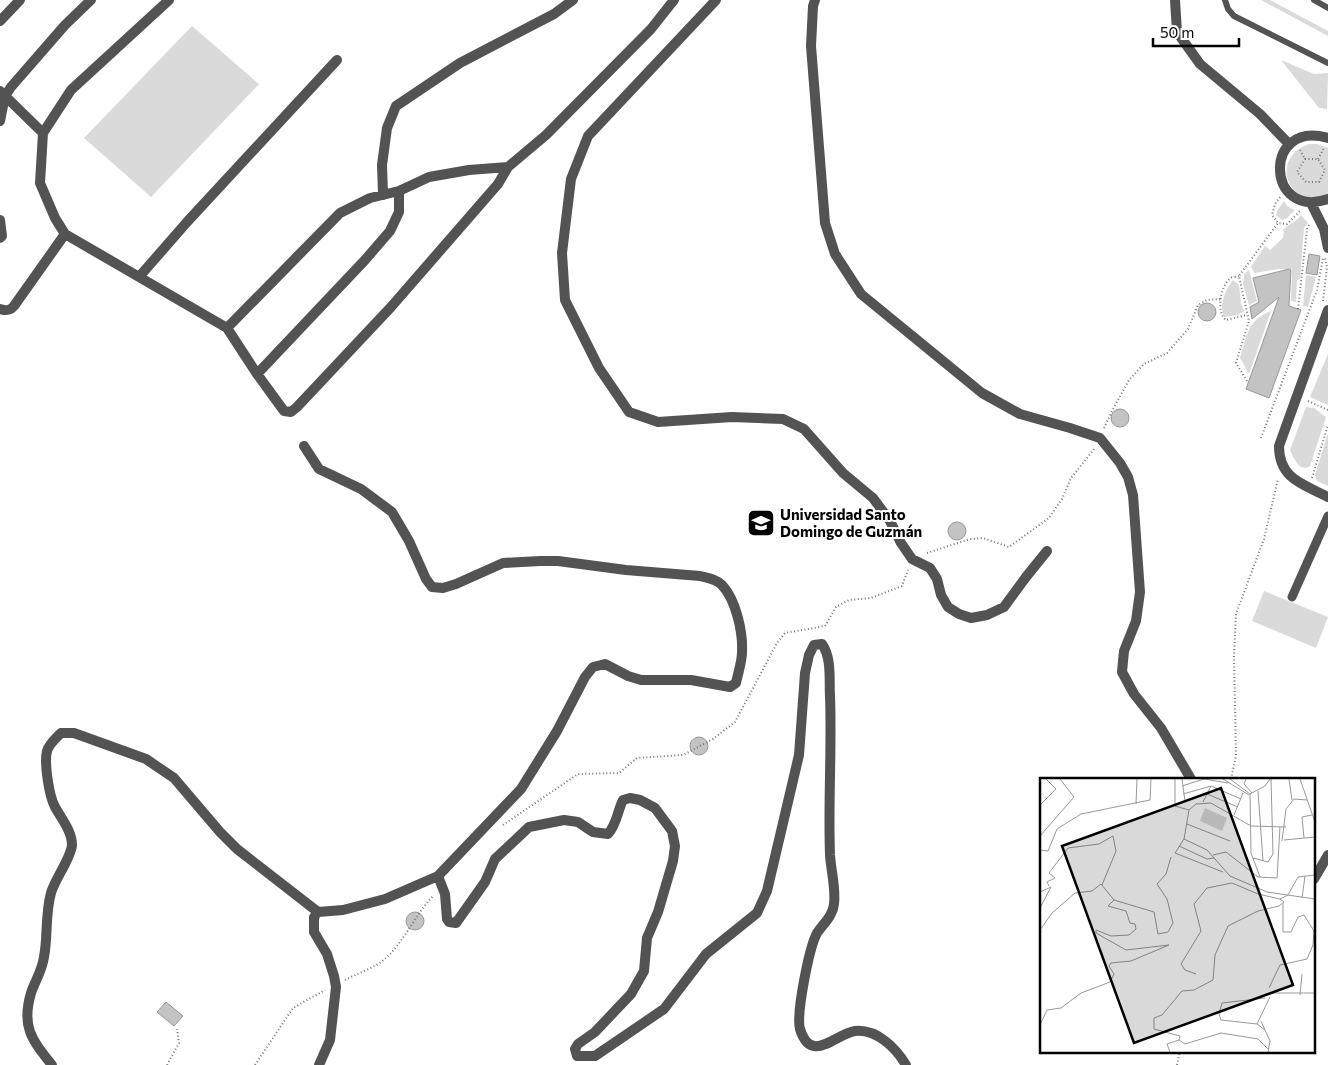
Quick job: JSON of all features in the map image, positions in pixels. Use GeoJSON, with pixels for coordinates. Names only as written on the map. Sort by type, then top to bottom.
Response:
{"type":"FeatureCollection","features":[{"type":"Feature","properties":{"kind":"street"},"geometry":{"type":"LineString","coordinates":[[0,21],[20,0]]}},
{"type":"Feature","properties":{"kind":"street"},"geometry":{"type":"LineString","coordinates":[[2,93],[11,87],[90,0]]}},
{"type":"Feature","properties":{"kind":"street"},"geometry":{"type":"LineString","coordinates":[[169,0],[71,90],[43,133],[40,183],[55,218],[65,234],[227,328],[284,411],[291,412],[298,407],[391,307],[498,184],[508,167],[546,135],[651,29],[674,0]]}},
{"type":"Feature","properties":{"kind":"street"},"geometry":{"type":"LineString","coordinates":[[383,194],[382,165],[387,128],[396,106],[460,63],[554,14],[573,0]]}},
{"type":"Feature","properties":{"kind":"street"},"geometry":{"type":"LineString","coordinates":[[716,0],[588,136],[571,180],[562,253],[565,300],[599,368],[629,412],[658,422],[732,417],[783,419],[804,429],[843,473],[873,498],[890,521],[901,543],[912,559],[930,568],[937,579],[941,595],[948,607],[959,614],[971,618],[987,615],[1004,607],[1047,551]]}},
{"type":"Feature","properties":{"kind":"street"},"geometry":{"type":"LineString","coordinates":[[815,0],[811,46],[816,110],[825,223],[835,254],[861,294],[982,393],[1020,414],[1100,438],[1120,463],[1128,477],[1134,495],[1140,592],[1136,621],[1124,651],[1122,672],[1134,694],[1161,728],[1190,778]]}},
{"type":"Feature","properties":{"kind":"street"},"geometry":{"type":"LineString","coordinates":[[1175,0],[1177,32],[1200,64],[1260,114],[1295,147]]}},
{"type":"Feature","properties":{"kind":"street"},"geometry":{"type":"LineString","coordinates":[[139,277],[187,222],[337,60]]}},
{"type":"Feature","properties":{"kind":"street"},"geometry":{"type":"LineString","coordinates":[[0,121],[2,93]]}},
{"type":"Feature","properties":{"kind":"street"},"geometry":{"type":"LineString","coordinates":[[2,93],[43,133]]}},
{"type":"Feature","properties":{"kind":"street"},"geometry":{"type":"LineString","coordinates":[[1325,144],[1316,134],[1302,136],[1295,147],[1282,156],[1279,170],[1282,184],[1291,195],[1304,202],[1318,203],[1328,199]]}},
{"type":"Feature","properties":{"kind":"street"},"geometry":{"type":"LineString","coordinates":[[227,328],[340,213],[370,198],[399,190],[428,177],[468,170],[508,167]]}},
{"type":"Feature","properties":{"kind":"street"},"geometry":{"type":"LineString","coordinates":[[257,374],[366,260],[390,232],[399,212],[399,190]]}},
{"type":"Feature","properties":{"kind":"street"},"geometry":{"type":"LineString","coordinates":[[1309,202],[1324,229],[1328,248]]}},
{"type":"Feature","properties":{"kind":"street"},"geometry":{"type":"LineString","coordinates":[[0,220],[2,236],[0,238]]}},
{"type":"Feature","properties":{"kind":"street"},"geometry":{"type":"LineString","coordinates":[[0,309],[11,310],[65,234]]}},
{"type":"Feature","properties":{"kind":"street"},"geometry":{"type":"LineString","coordinates":[[1327,314],[1279,446],[1281,463],[1289,477],[1328,497]]}},
{"type":"Feature","properties":{"kind":"street"},"geometry":{"type":"LineString","coordinates":[[52,1065],[30,1035],[27,1019],[31,994],[41,972],[45,956],[45,937],[50,894],[68,858],[72,845],[69,832],[50,795],[47,750],[61,733],[74,733],[146,759],[174,778],[237,849],[318,912],[343,910],[385,899],[438,876],[521,789],[557,731],[585,677],[593,667],[604,664],[641,680],[691,680],[721,687],[730,687],[736,683],[742,653],[740,627],[730,596],[721,584],[712,579],[700,576],[626,570],[558,561],[540,561],[504,563],[456,584],[443,588],[432,587],[426,579],[392,512],[361,489],[319,469],[304,446]]}},
{"type":"Feature","properties":{"kind":"street"},"geometry":{"type":"LineString","coordinates":[[1292,597],[1328,516]]}},
{"type":"Feature","properties":{"kind":"street"},"geometry":{"type":"LineString","coordinates":[[438,876],[445,894],[447,919],[449,922],[456,923],[485,882],[495,859],[529,827],[564,820],[578,822],[593,832],[608,834],[616,820],[618,809],[623,800],[630,798],[640,800],[655,808],[672,831],[675,846],[673,861],[658,912],[647,938],[644,971],[631,994],[596,1032],[578,1044],[575,1049],[577,1056],[594,1056],[664,1009],[706,954],[757,913],[768,891],[799,755],[803,694],[809,655],[814,645],[822,644],[826,650],[830,692],[832,741],[830,856],[834,878],[834,906],[828,920],[817,934],[809,956],[799,1014],[800,1029],[806,1041],[811,1046],[817,1048],[855,1031],[875,1034],[898,1052],[906,1065]]}},
{"type":"Feature","properties":{"kind":"street"},"geometry":{"type":"LineString","coordinates":[[1316,876],[1328,855]]}},
{"type":"Feature","properties":{"kind":"street"},"geometry":{"type":"LineString","coordinates":[[318,912],[314,917],[314,932],[328,954],[336,987],[330,1040],[319,1065]]}},
{"type":"Feature","properties":{"kind":"lane"},"geometry":{"type":"LineString","coordinates":[[1225,0],[1228,9],[1234,16],[1328,63]]}},
{"type":"Feature","properties":{"kind":"lane"},"geometry":{"type":"LineString","coordinates":[[1314,0],[1328,8]]}},
{"type":"Feature","properties":{"kind":"path"},"geometry":{"type":"LineString","coordinates":[[1325,144],[1328,149]]}},
{"type":"Feature","properties":{"kind":"path"},"geometry":{"type":"LineString","coordinates":[[1318,159],[1325,144]]}},
{"type":"Feature","properties":{"kind":"path"},"geometry":{"type":"LineString","coordinates":[[1295,147],[1306,145]]}},
{"type":"Feature","properties":{"kind":"path"},"geometry":{"type":"LineString","coordinates":[[1295,147],[1305,158],[1318,159],[1326,170],[1319,182]]}},
{"type":"Feature","properties":{"kind":"path"},"geometry":{"type":"LineString","coordinates":[[1305,158],[1297,172],[1306,182],[1319,182]]}},
{"type":"Feature","properties":{"kind":"path"},"geometry":{"type":"LineString","coordinates":[[1319,182],[1323,187]]}},
{"type":"Feature","properties":{"kind":"path"},"geometry":{"type":"LineString","coordinates":[[1286,189],[1273,210],[1272,215],[1278,222],[1287,224],[1309,202]]}},
{"type":"Feature","properties":{"kind":"path"},"geometry":{"type":"LineString","coordinates":[[1247,315],[1226,320],[1223,318],[1220,312],[1221,297],[1231,278],[1239,276],[1278,222]]}},
{"type":"Feature","properties":{"kind":"path"},"geometry":{"type":"LineString","coordinates":[[1298,309],[1307,229],[1311,222],[1316,229]]}},
{"type":"Feature","properties":{"kind":"path"},"geometry":{"type":"LineString","coordinates":[[1261,438],[1317,290],[1324,254],[1327,267],[1322,316],[1327,314]]}},
{"type":"Feature","properties":{"kind":"path"},"geometry":{"type":"LineString","coordinates":[[1239,276],[1249,321],[1236,363],[1247,381]]}},
{"type":"Feature","properties":{"kind":"path"},"geometry":{"type":"LineString","coordinates":[[1306,400],[1328,410]]}},
{"type":"Feature","properties":{"kind":"path"},"geometry":{"type":"LineString","coordinates":[[1309,487],[1328,425]]}},
{"type":"Feature","properties":{"kind":"path"},"geometry":{"type":"LineString","coordinates":[[1231,778],[1236,756],[1234,656],[1236,614],[1264,539],[1276,494],[1281,463]]}},
{"type":"Feature","properties":{"kind":"path"},"geometry":{"type":"LineString","coordinates":[[167,1065],[179,1042],[177,1029]]}},
{"type":"Feature","properties":{"kind":"path"},"geometry":{"type":"LineString","coordinates":[[1177,1065],[1180,1052]]}},
{"type":"Feature","properties":{"kind":"shaded area"},"geometry":{"type":"Polygon","coordinates":[[[1261,0],[1270,0],[1328,31],[1328,36],[1261,0]]]}},
{"type":"Feature","properties":{"kind":"shaded area"},"geometry":{"type":"Polygon","coordinates":[[[192,26],[259,84],[151,197],[84,138],[192,26]]]}},
{"type":"Feature","properties":{"kind":"shaded area"},"geometry":{"type":"Polygon","coordinates":[[[1281,60],[1314,74],[1328,73],[1327,109],[1319,108],[1281,60]]]}},
{"type":"Feature","properties":{"kind":"shaded area"},"geometry":{"type":"Polygon","coordinates":[[[1309,144],[1317,144],[1328,148],[1328,194],[1315,198],[1303,196],[1294,190],[1288,181],[1289,161],[1296,151],[1309,144]]]}},
{"type":"Feature","properties":{"kind":"shaded area"},"geometry":{"type":"Polygon","coordinates":[[[1284,201],[1288,207],[1295,210],[1286,219],[1282,220],[1276,215],[1284,201]]]}},
{"type":"Feature","properties":{"kind":"shaded area"},"geometry":{"type":"Polygon","coordinates":[[[1301,215],[1308,223],[1304,228],[1300,279],[1297,280],[1296,302],[1291,301],[1292,269],[1278,269],[1255,273],[1251,267],[1265,246],[1270,250],[1283,238],[1283,230],[1301,215]]]}},
{"type":"Feature","properties":{"kind":"shaded area"},"geometry":{"type":"Polygon","coordinates":[[[1249,270],[1257,301],[1249,305],[1243,284],[1244,274],[1249,270]]]}},
{"type":"Feature","properties":{"kind":"shaded area"},"geometry":{"type":"Polygon","coordinates":[[[1306,275],[1316,277],[1308,307],[1303,306],[1306,275]]]}},
{"type":"Feature","properties":{"kind":"shaded area"},"geometry":{"type":"Polygon","coordinates":[[[1233,280],[1239,285],[1244,311],[1238,315],[1224,317],[1222,308],[1224,298],[1233,280]]]}},
{"type":"Feature","properties":{"kind":"shaded area"},"geometry":{"type":"Polygon","coordinates":[[[1271,311],[1249,374],[1240,358],[1249,330],[1257,319],[1271,311]]]}},
{"type":"Feature","properties":{"kind":"shaded area"},"geometry":{"type":"Polygon","coordinates":[[[1328,354],[1328,405],[1310,397],[1328,354]]]}},
{"type":"Feature","properties":{"kind":"shaded area"},"geometry":{"type":"Polygon","coordinates":[[[1306,407],[1314,408],[1326,417],[1310,466],[1303,468],[1297,464],[1290,450],[1306,407]]]}},
{"type":"Feature","properties":{"kind":"shaded area"},"geometry":{"type":"Polygon","coordinates":[[[1328,433],[1328,486],[1317,481],[1315,475],[1328,433]]]}},
{"type":"Feature","properties":{"kind":"shaded area"},"geometry":{"type":"Polygon","coordinates":[[[1264,591],[1328,617],[1316,648],[1252,621],[1264,591]]]}},
{"type":"Feature","properties":{"kind":"building"},"geometry":{"type":"Polygon","coordinates":[[[1309,254],[1320,256],[1317,275],[1306,273],[1309,254]]]}},
{"type":"Feature","properties":{"kind":"building"},"geometry":{"type":"Polygon","coordinates":[[[1291,270],[1289,306],[1301,310],[1269,398],[1246,389],[1279,297],[1252,319],[1250,307],[1259,302],[1253,278],[1291,270]]]}},
{"type":"Feature","properties":{"kind":"building"},"geometry":{"type":"Polygon","coordinates":[[[1203,303],[1211,303],[1216,308],[1214,319],[1203,321],[1198,316],[1198,308],[1203,303]]]}},
{"type":"Feature","properties":{"kind":"building"},"geometry":{"type":"Polygon","coordinates":[[[1116,409],[1124,409],[1129,414],[1127,425],[1116,427],[1111,422],[1111,414],[1116,409]]]}},
{"type":"Feature","properties":{"kind":"building"},"geometry":{"type":"Polygon","coordinates":[[[953,522],[961,522],[966,527],[964,538],[953,540],[948,535],[948,527],[953,522]]]}},
{"type":"Feature","properties":{"kind":"building"},"geometry":{"type":"Polygon","coordinates":[[[695,737],[703,737],[708,742],[706,753],[695,755],[690,750],[690,742],[695,737]]]}},
{"type":"Feature","properties":{"kind":"building"},"geometry":{"type":"Polygon","coordinates":[[[411,912],[419,912],[424,917],[422,928],[411,930],[406,925],[406,917],[411,912]]]}},
{"type":"Feature","properties":{"kind":"building"},"geometry":{"type":"Polygon","coordinates":[[[166,1002],[183,1016],[174,1026],[157,1012],[166,1002]]]}},
{"type":"Feature","properties":{"kind":"place","name":"Universidad Santo Domingo de Guzmán"},"geometry":{"type":"Point","coordinates":[761,523]}}]}
